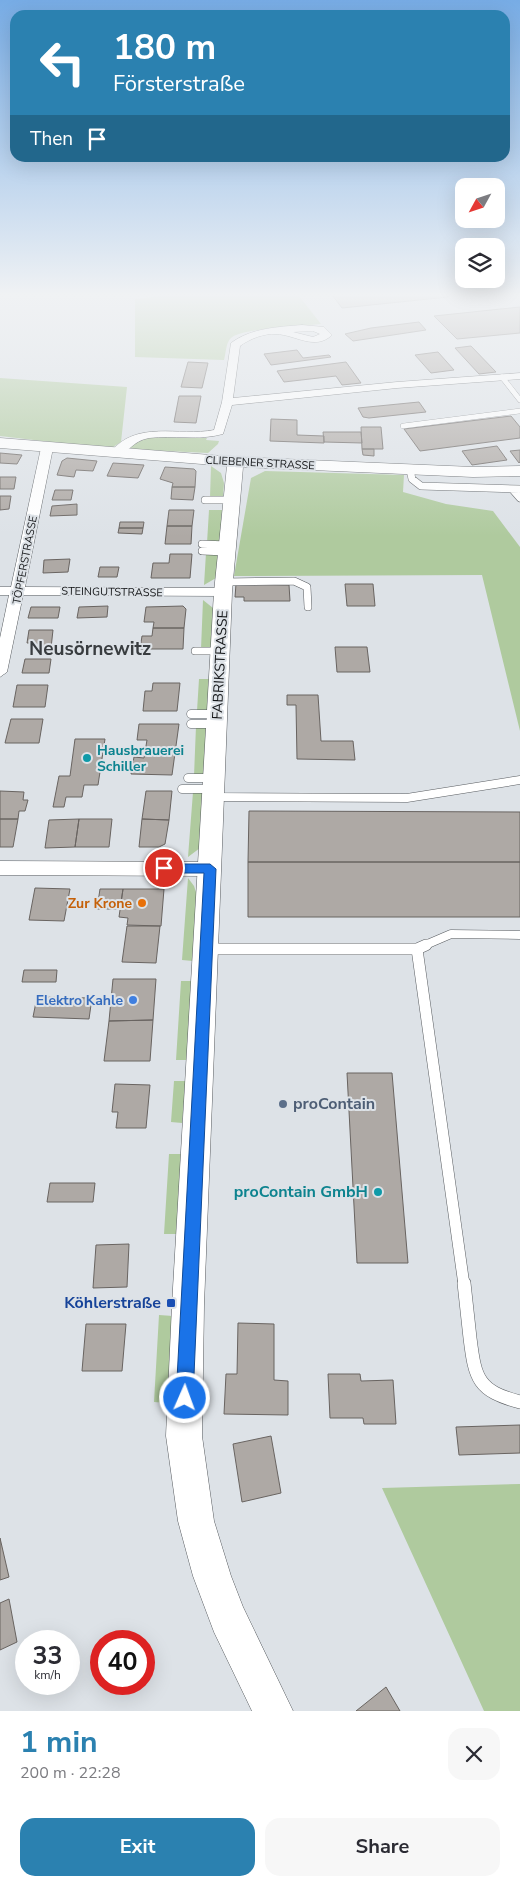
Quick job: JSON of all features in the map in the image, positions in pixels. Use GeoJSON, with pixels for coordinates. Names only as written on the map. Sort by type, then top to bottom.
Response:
{"type":"FeatureCollection","features":[{"type":"Feature","properties":{"kind":"street"},"geometry":{"type":"LineString","coordinates":[[116,453],[122,445],[143,435],[192,435],[219,432],[227,402],[231,376]]}},
{"type":"Feature","properties":{"kind":"street"},"geometry":{"type":"LineString","coordinates":[[227,402],[520,376]]}},
{"type":"Feature","properties":{"kind":"street","name":"CLIEBENER STRASSE"},"geometry":{"type":"LineString","coordinates":[[0,443],[235,462],[410,470],[520,471]]}},
{"type":"Feature","properties":{"kind":"street","name":"TÖPFERSTRASSE"},"geometry":{"type":"LineString","coordinates":[[0,672],[19,591],[47,448]]}},
{"type":"Feature","properties":{"kind":"street","name":"FABRIKSTRASSE"},"geometry":{"type":"LineString","coordinates":[[210,869],[224,587],[235,462]]}},
{"type":"Feature","properties":{"kind":"street","name":"STEINGUTSTRASSE"},"geometry":{"type":"LineString","coordinates":[[0,591],[224,587]]}},
{"type":"Feature","properties":{"kind":"street"},"geometry":{"type":"LineString","coordinates":[[0,868],[210,869],[188,1305],[184,1436],[196,1521],[212,1576],[228,1618],[273,1711]]}},
{"type":"Feature","properties":{"kind":"lane"},"geometry":{"type":"LineString","coordinates":[[502,378],[520,400]]}},
{"type":"Feature","properties":{"kind":"lane"},"geometry":{"type":"LineString","coordinates":[[404,426],[520,411]]}},
{"type":"Feature","properties":{"kind":"lane"},"geometry":{"type":"LineString","coordinates":[[410,470],[412,479],[421,486],[517,490],[520,498]]}},
{"type":"Feature","properties":{"kind":"lane"},"geometry":{"type":"LineString","coordinates":[[205,500],[231,500]]}},
{"type":"Feature","properties":{"kind":"lane"},"geometry":{"type":"LineString","coordinates":[[202,548],[227,548]]}},
{"type":"Feature","properties":{"kind":"lane"},"geometry":{"type":"LineString","coordinates":[[224,587],[294,581],[307,587],[308,607]]}},
{"type":"Feature","properties":{"kind":"lane"},"geometry":{"type":"LineString","coordinates":[[195,651],[221,651]]}},
{"type":"Feature","properties":{"kind":"lane"},"geometry":{"type":"LineString","coordinates":[[192,714],[218,719]]}},
{"type":"Feature","properties":{"kind":"lane"},"geometry":{"type":"LineString","coordinates":[[191,724],[218,719]]}},
{"type":"Feature","properties":{"kind":"lane"},"geometry":{"type":"LineString","coordinates":[[188,778],[214,788]]}},
{"type":"Feature","properties":{"kind":"lane"},"geometry":{"type":"LineString","coordinates":[[182,789],[214,788],[407,798],[503,781],[520,780]]}},
{"type":"Feature","properties":{"kind":"lane"},"geometry":{"type":"LineString","coordinates":[[206,949],[417,949],[451,934],[520,934]]}},
{"type":"Feature","properties":{"kind":"lane"},"geometry":{"type":"LineString","coordinates":[[417,949],[458,1233],[474,1371],[483,1386],[502,1398],[520,1402]]}},
{"type":"Feature","properties":{"kind":"green space"},"geometry":{"type":"Polygon","coordinates":[[[0,378],[127,387],[121,442],[110,449],[0,436],[0,378]]]}},
{"type":"Feature","properties":{"kind":"green space"},"geometry":{"type":"Polygon","coordinates":[[[151,437],[207,438],[206,440],[219,441],[208,453],[126,449],[128,445],[151,437]]]}},
{"type":"Feature","properties":{"kind":"green space"},"geometry":{"type":"Polygon","coordinates":[[[211,466],[221,473],[224,483],[223,498],[210,498],[211,466]]]}},
{"type":"Feature","properties":{"kind":"green space"},"geometry":{"type":"Polygon","coordinates":[[[265,471],[404,475],[403,492],[446,504],[493,511],[520,547],[520,731],[482,575],[234,576],[251,478],[265,471]]]}},
{"type":"Feature","properties":{"kind":"green space"},"geometry":{"type":"Polygon","coordinates":[[[209,510],[222,510],[220,542],[207,543],[209,510]]]}},
{"type":"Feature","properties":{"kind":"green space"},"geometry":{"type":"Polygon","coordinates":[[[206,553],[219,553],[216,578],[204,585],[206,553]]]}},
{"type":"Feature","properties":{"kind":"green space"},"geometry":{"type":"Polygon","coordinates":[[[203,600],[213,608],[213,649],[201,649],[203,600]]]}},
{"type":"Feature","properties":{"kind":"green space"},"geometry":{"type":"Polygon","coordinates":[[[199,679],[211,679],[209,711],[197,711],[199,679]]]}},
{"type":"Feature","properties":{"kind":"green space"},"geometry":{"type":"Polygon","coordinates":[[[196,726],[208,726],[206,775],[194,776],[196,726]]]}},
{"type":"Feature","properties":{"kind":"green space"},"geometry":{"type":"Polygon","coordinates":[[[193,792],[205,792],[200,848],[188,857],[193,792]]]}},
{"type":"Feature","properties":{"kind":"green space"},"geometry":{"type":"Polygon","coordinates":[[[188,878],[194,886],[197,895],[193,961],[182,960],[188,878]]]}},
{"type":"Feature","properties":{"kind":"green space"},"geometry":{"type":"Polygon","coordinates":[[[181,981],[192,981],[187,1060],[176,1060],[181,981]]]}},
{"type":"Feature","properties":{"kind":"green space"},"geometry":{"type":"Polygon","coordinates":[[[174,1081],[186,1081],[182,1123],[171,1122],[174,1081]]]}},
{"type":"Feature","properties":{"kind":"green space"},"geometry":{"type":"Polygon","coordinates":[[[169,1154],[181,1154],[178,1234],[164,1234],[169,1154]]]}},
{"type":"Feature","properties":{"kind":"green space"},"geometry":{"type":"Polygon","coordinates":[[[159,1315],[173,1316],[167,1403],[154,1402],[159,1315]]]}},
{"type":"Feature","properties":{"kind":"green space"},"geometry":{"type":"Polygon","coordinates":[[[520,1484],[520,1711],[484,1711],[382,1488],[520,1484]]]}},
{"type":"Feature","properties":{"kind":"building"},"geometry":{"type":"Polygon","coordinates":[[[184,376],[205,376],[202,388],[181,387],[184,376]]]}},
{"type":"Feature","properties":{"kind":"building"},"geometry":{"type":"Polygon","coordinates":[[[280,376],[356,376],[361,383],[342,385],[336,376],[284,382],[280,376]]]}},
{"type":"Feature","properties":{"kind":"building"},"geometry":{"type":"Polygon","coordinates":[[[179,396],[201,396],[196,423],[174,422],[179,396]]]}},
{"type":"Feature","properties":{"kind":"building"},"geometry":{"type":"Polygon","coordinates":[[[419,402],[426,412],[369,418],[363,417],[358,408],[419,402]]]}},
{"type":"Feature","properties":{"kind":"building"},"geometry":{"type":"Polygon","coordinates":[[[511,416],[520,427],[520,438],[420,451],[404,429],[511,416]]]}},
{"type":"Feature","properties":{"kind":"building"},"geometry":{"type":"Polygon","coordinates":[[[271,419],[297,420],[297,435],[324,436],[324,443],[270,441],[271,419]]]}},
{"type":"Feature","properties":{"kind":"building"},"geometry":{"type":"Polygon","coordinates":[[[361,427],[381,427],[383,449],[362,449],[361,427]]]}},
{"type":"Feature","properties":{"kind":"building"},"geometry":{"type":"Polygon","coordinates":[[[323,432],[361,432],[362,443],[324,442],[323,432]]]}},
{"type":"Feature","properties":{"kind":"building"},"geometry":{"type":"Polygon","coordinates":[[[497,446],[507,460],[472,465],[462,451],[497,446]]]}},
{"type":"Feature","properties":{"kind":"building"},"geometry":{"type":"Polygon","coordinates":[[[362,449],[374,449],[374,456],[363,455],[362,449]]]}},
{"type":"Feature","properties":{"kind":"building"},"geometry":{"type":"Polygon","coordinates":[[[520,450],[520,462],[519,463],[510,451],[520,450]]]}},
{"type":"Feature","properties":{"kind":"building"},"geometry":{"type":"Polygon","coordinates":[[[0,453],[22,455],[17,464],[0,463],[0,453]]]}},
{"type":"Feature","properties":{"kind":"building"},"geometry":{"type":"Polygon","coordinates":[[[67,458],[97,461],[93,471],[76,470],[74,477],[57,475],[62,461],[67,458]]]}},
{"type":"Feature","properties":{"kind":"building"},"geometry":{"type":"Polygon","coordinates":[[[113,463],[144,465],[138,478],[107,476],[113,463]]]}},
{"type":"Feature","properties":{"kind":"building"},"geometry":{"type":"Polygon","coordinates":[[[165,467],[194,469],[196,471],[195,487],[172,487],[173,483],[160,479],[165,467]]]}},
{"type":"Feature","properties":{"kind":"building"},"geometry":{"type":"Polygon","coordinates":[[[0,477],[16,477],[14,489],[0,489],[0,477]]]}},
{"type":"Feature","properties":{"kind":"building"},"geometry":{"type":"Polygon","coordinates":[[[172,487],[195,487],[193,500],[171,499],[172,487]]]}},
{"type":"Feature","properties":{"kind":"building"},"geometry":{"type":"Polygon","coordinates":[[[55,490],[73,490],[71,500],[52,500],[55,490]]]}},
{"type":"Feature","properties":{"kind":"building"},"geometry":{"type":"Polygon","coordinates":[[[0,496],[11,496],[9,509],[0,510],[0,496]]]}},
{"type":"Feature","properties":{"kind":"building"},"geometry":{"type":"Polygon","coordinates":[[[77,504],[77,515],[50,516],[52,506],[77,504]]]}},
{"type":"Feature","properties":{"kind":"building"},"geometry":{"type":"Polygon","coordinates":[[[169,510],[194,510],[192,526],[167,526],[169,510]]]}},
{"type":"Feature","properties":{"kind":"building"},"geometry":{"type":"Polygon","coordinates":[[[120,522],[144,522],[143,528],[119,528],[120,522]]]}},
{"type":"Feature","properties":{"kind":"building"},"geometry":{"type":"Polygon","coordinates":[[[167,526],[192,526],[191,544],[165,544],[167,526]]]}},
{"type":"Feature","properties":{"kind":"building"},"geometry":{"type":"Polygon","coordinates":[[[119,528],[143,528],[142,534],[118,533],[119,528]]]}},
{"type":"Feature","properties":{"kind":"building"},"geometry":{"type":"Polygon","coordinates":[[[170,554],[192,554],[190,578],[151,578],[153,563],[169,563],[170,554]]]}},
{"type":"Feature","properties":{"kind":"building"},"geometry":{"type":"Polygon","coordinates":[[[70,559],[68,572],[43,573],[44,560],[70,559]]]}},
{"type":"Feature","properties":{"kind":"building"},"geometry":{"type":"Polygon","coordinates":[[[100,567],[119,567],[117,577],[98,577],[100,567]]]}},
{"type":"Feature","properties":{"kind":"building"},"geometry":{"type":"Polygon","coordinates":[[[236,584],[289,585],[290,601],[244,601],[244,597],[235,597],[236,584]]]}},
{"type":"Feature","properties":{"kind":"building"},"geometry":{"type":"Polygon","coordinates":[[[345,584],[373,584],[375,606],[347,606],[345,584]]]}},
{"type":"Feature","properties":{"kind":"building"},"geometry":{"type":"Polygon","coordinates":[[[108,606],[107,617],[77,618],[79,607],[108,606]]]}},
{"type":"Feature","properties":{"kind":"building"},"geometry":{"type":"Polygon","coordinates":[[[183,606],[186,609],[184,628],[153,628],[154,622],[144,622],[146,607],[183,606]]]}},
{"type":"Feature","properties":{"kind":"building"},"geometry":{"type":"Polygon","coordinates":[[[31,607],[60,607],[58,618],[28,618],[31,607]]]}},
{"type":"Feature","properties":{"kind":"building"},"geometry":{"type":"Polygon","coordinates":[[[153,628],[184,628],[183,649],[140,649],[142,636],[152,636],[153,628]]]}},
{"type":"Feature","properties":{"kind":"building"},"geometry":{"type":"Polygon","coordinates":[[[29,630],[53,630],[51,648],[30,648],[31,643],[27,643],[29,630]]]}},
{"type":"Feature","properties":{"kind":"building"},"geometry":{"type":"Polygon","coordinates":[[[335,647],[367,647],[370,672],[337,672],[335,647]]]}},
{"type":"Feature","properties":{"kind":"building"},"geometry":{"type":"Polygon","coordinates":[[[25,659],[51,659],[49,673],[22,673],[25,659]]]}},
{"type":"Feature","properties":{"kind":"building"},"geometry":{"type":"Polygon","coordinates":[[[153,683],[180,683],[177,711],[143,711],[145,691],[152,691],[153,683]]]}},
{"type":"Feature","properties":{"kind":"building"},"geometry":{"type":"Polygon","coordinates":[[[17,685],[48,685],[45,707],[13,707],[17,685]]]}},
{"type":"Feature","properties":{"kind":"building"},"geometry":{"type":"Polygon","coordinates":[[[287,695],[318,695],[321,741],[353,741],[355,760],[297,759],[296,705],[287,705],[287,695]]]}},
{"type":"Feature","properties":{"kind":"building"},"geometry":{"type":"Polygon","coordinates":[[[11,719],[43,719],[39,743],[5,743],[11,719]]]}},
{"type":"Feature","properties":{"kind":"building"},"geometry":{"type":"Polygon","coordinates":[[[139,724],[179,724],[175,753],[145,752],[147,740],[137,740],[139,724]]]}},
{"type":"Feature","properties":{"kind":"building","name":"Hausbrauerei Schiller"},"geometry":{"type":"Polygon","coordinates":[[[75,739],[105,739],[98,785],[84,785],[82,797],[66,797],[64,807],[53,807],[59,776],[70,776],[75,739]]]}},
{"type":"Feature","properties":{"kind":"building"},"geometry":{"type":"Polygon","coordinates":[[[145,752],[175,753],[172,775],[131,774],[134,757],[144,758],[145,752]]]}},
{"type":"Feature","properties":{"kind":"building"},"geometry":{"type":"Polygon","coordinates":[[[0,791],[24,792],[23,800],[28,800],[25,811],[19,811],[18,819],[0,819],[0,791]]]}},
{"type":"Feature","properties":{"kind":"building"},"geometry":{"type":"Polygon","coordinates":[[[146,791],[172,791],[169,820],[142,819],[146,791]]]}},
{"type":"Feature","properties":{"kind":"building"},"geometry":{"type":"Polygon","coordinates":[[[249,811],[520,812],[520,862],[248,862],[249,811]]]}},
{"type":"Feature","properties":{"kind":"building"},"geometry":{"type":"Polygon","coordinates":[[[0,819],[18,819],[13,847],[0,847],[0,819]]]}},
{"type":"Feature","properties":{"kind":"building"},"geometry":{"type":"Polygon","coordinates":[[[79,819],[112,819],[109,847],[75,847],[79,819]]]}},
{"type":"Feature","properties":{"kind":"building"},"geometry":{"type":"Polygon","coordinates":[[[79,819],[75,847],[45,848],[49,820],[79,819]]]}},
{"type":"Feature","properties":{"kind":"building"},"geometry":{"type":"Polygon","coordinates":[[[142,819],[169,820],[165,844],[159,847],[139,847],[142,819]]]}},
{"type":"Feature","properties":{"kind":"building"},"geometry":{"type":"Polygon","coordinates":[[[248,862],[520,862],[520,917],[248,917],[248,862]]]}},
{"type":"Feature","properties":{"kind":"building"},"geometry":{"type":"Polygon","coordinates":[[[35,888],[70,889],[64,921],[29,920],[35,888]]]}},
{"type":"Feature","properties":{"kind":"building"},"geometry":{"type":"Polygon","coordinates":[[[100,889],[123,889],[120,909],[97,909],[100,889]]]}},
{"type":"Feature","properties":{"kind":"building","name":"Zur Krone"},"geometry":{"type":"Polygon","coordinates":[[[123,889],[164,889],[161,926],[127,925],[128,918],[119,917],[123,889]]]}},
{"type":"Feature","properties":{"kind":"building"},"geometry":{"type":"Polygon","coordinates":[[[127,926],[160,926],[156,963],[122,962],[127,926]]]}},
{"type":"Feature","properties":{"kind":"building"},"geometry":{"type":"Polygon","coordinates":[[[24,970],[57,970],[56,982],[22,982],[24,970]]]}},
{"type":"Feature","properties":{"kind":"building","name":"Elektro Kahle"},"geometry":{"type":"Polygon","coordinates":[[[113,979],[156,979],[153,1020],[109,1021],[113,979]]]}},
{"type":"Feature","properties":{"kind":"building"},"geometry":{"type":"Polygon","coordinates":[[[37,997],[92,998],[89,1019],[33,1017],[37,997]]]}},
{"type":"Feature","properties":{"kind":"building"},"geometry":{"type":"Polygon","coordinates":[[[153,1020],[150,1061],[104,1061],[109,1021],[153,1020]]]}},
{"type":"Feature","properties":{"kind":"building","name":"proContain GmbH"},"geometry":{"type":"Polygon","coordinates":[[[347,1073],[392,1073],[408,1263],[357,1263],[347,1073]]]}},
{"type":"Feature","properties":{"kind":"building"},"geometry":{"type":"Polygon","coordinates":[[[115,1084],[150,1085],[146,1128],[116,1128],[118,1112],[112,1112],[115,1084]]]}},
{"type":"Feature","properties":{"kind":"building"},"geometry":{"type":"Polygon","coordinates":[[[50,1183],[95,1183],[93,1202],[47,1202],[50,1183]]]}},
{"type":"Feature","properties":{"kind":"building"},"geometry":{"type":"Polygon","coordinates":[[[129,1244],[127,1287],[93,1288],[96,1245],[129,1244]]]}},
{"type":"Feature","properties":{"kind":"building"},"geometry":{"type":"Polygon","coordinates":[[[238,1323],[274,1324],[274,1380],[288,1381],[288,1415],[224,1414],[226,1374],[237,1374],[238,1323]]]}},
{"type":"Feature","properties":{"kind":"building"},"geometry":{"type":"Polygon","coordinates":[[[86,1324],[126,1324],[122,1371],[82,1371],[86,1324]]]}},
{"type":"Feature","properties":{"kind":"building"},"geometry":{"type":"Polygon","coordinates":[[[328,1374],[360,1374],[361,1381],[393,1380],[396,1424],[364,1424],[363,1418],[330,1418],[328,1374]]]}},
{"type":"Feature","properties":{"kind":"building"},"geometry":{"type":"Polygon","coordinates":[[[520,1425],[520,1453],[459,1455],[456,1427],[520,1425]]]}},
{"type":"Feature","properties":{"kind":"building"},"geometry":{"type":"Polygon","coordinates":[[[271,1436],[281,1493],[242,1502],[233,1444],[271,1436]]]}},
{"type":"Feature","properties":{"kind":"building"},"geometry":{"type":"Polygon","coordinates":[[[0,1538],[9,1577],[0,1580],[0,1538]]]}},
{"type":"Feature","properties":{"kind":"building"},"geometry":{"type":"Polygon","coordinates":[[[9,1599],[15,1631],[15,1643],[0,1650],[0,1603],[9,1599]]]}},
{"type":"Feature","properties":{"kind":"building"},"geometry":{"type":"Polygon","coordinates":[[[386,1687],[400,1711],[356,1711],[386,1687]]]}},
{"type":"Feature","properties":{"kind":"place","name":"Hausbrauerei Schiller"},"geometry":{"type":"Point","coordinates":[87,758]}},
{"type":"Feature","properties":{"kind":"place","name":"Zur Krone"},"geometry":{"type":"Point","coordinates":[142,903]}},
{"type":"Feature","properties":{"kind":"place","name":"Elektro Kahle"},"geometry":{"type":"Point","coordinates":[133,1000]}},
{"type":"Feature","properties":{"kind":"place","name":"proContain"},"geometry":{"type":"Point","coordinates":[283,1104]}},
{"type":"Feature","properties":{"kind":"place","name":"proContain GmbH"},"geometry":{"type":"Point","coordinates":[378,1192]}},
{"type":"Feature","properties":{"kind":"place","name":"Köhlerstraße"},"geometry":{"type":"Point","coordinates":[171,1303]}},
{"type":"Feature","properties":{"kind":"district","name":"Neusörnewitz"},"geometry":{"type":"Point","coordinates":[90,649]}},
{"type":"Feature","properties":{"kind":"route"},"geometry":{"type":"LineString","coordinates":[[164,868],[210,869],[185,1398]]}}]}
